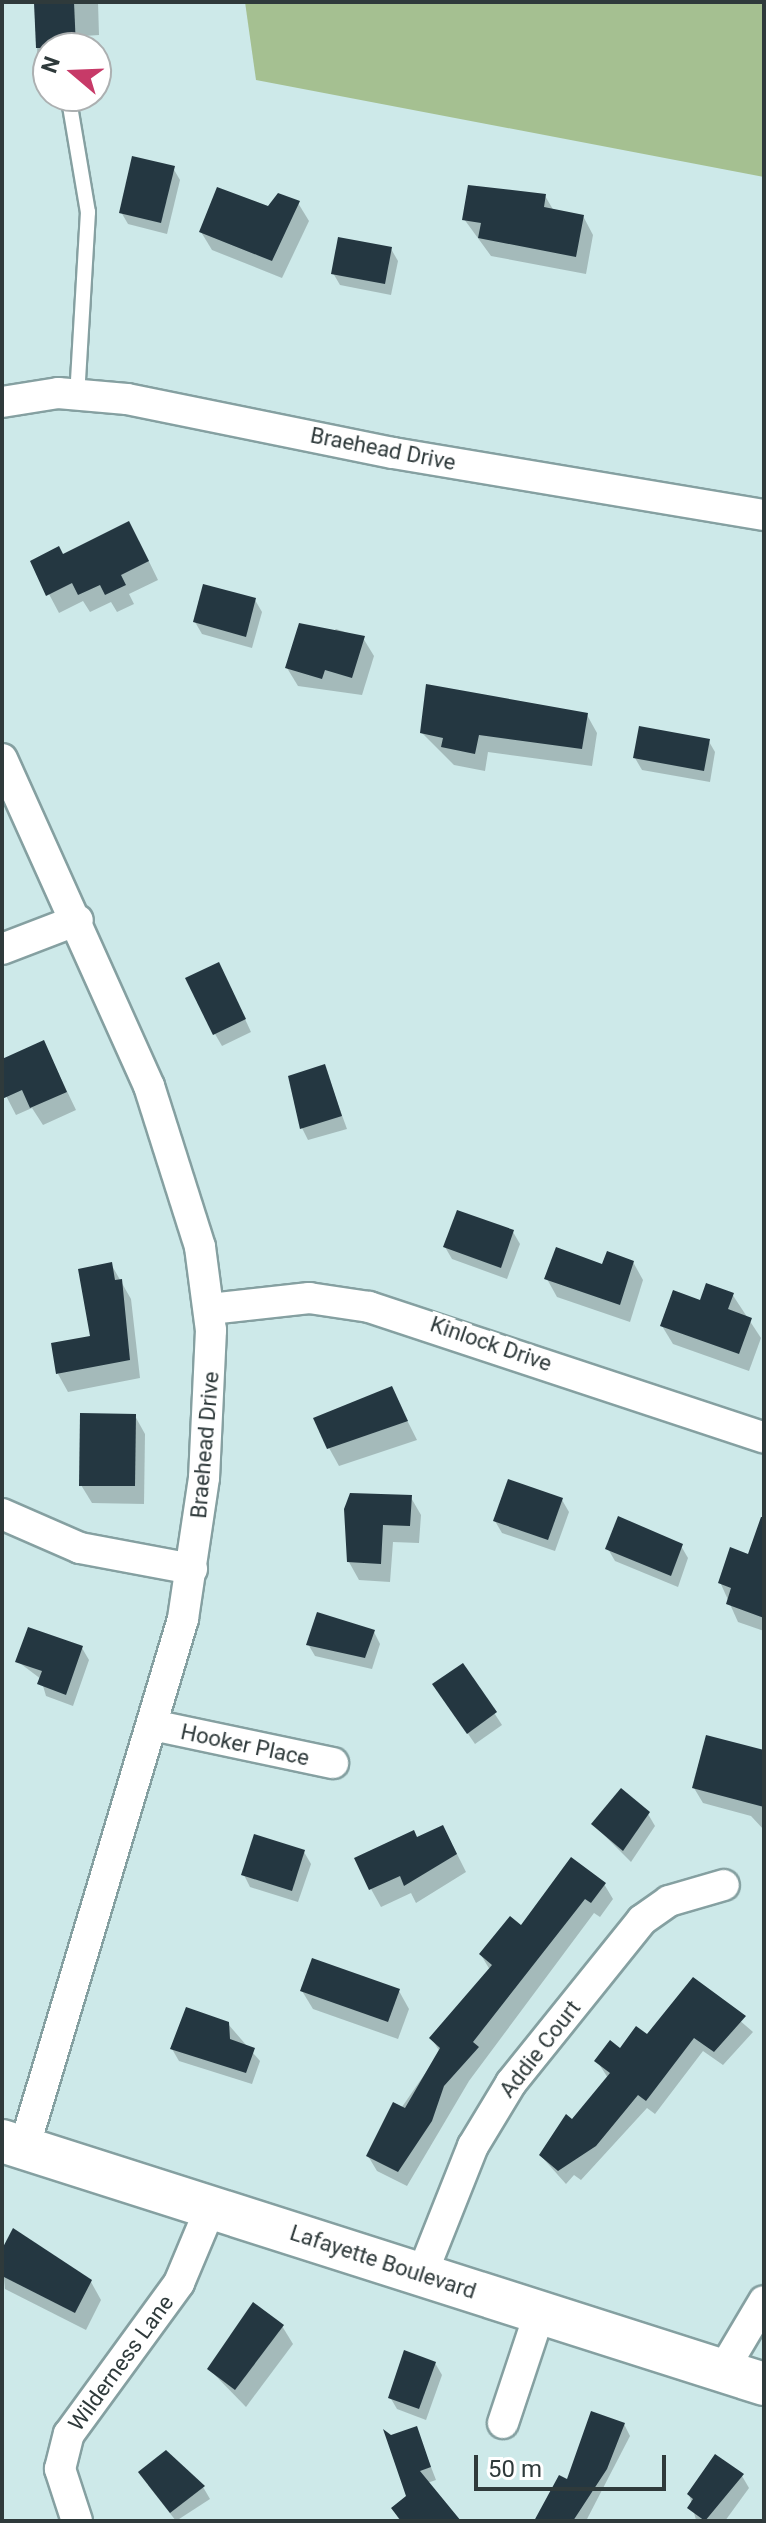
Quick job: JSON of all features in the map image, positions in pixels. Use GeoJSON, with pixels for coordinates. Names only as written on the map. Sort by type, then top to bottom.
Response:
{"type":"FeatureCollection","features":[{"type":"Feature","properties":{"kind":"main road","name":"Lafayette Boulevard"},"geometry":{"type":"LineString","coordinates":[[13,2144],[764,2384]]}},
{"type":"Feature","properties":{"kind":"street","name":"Braehead Drive"},"geometry":{"type":"LineString","coordinates":[[2,402],[77,395],[764,515]]}},
{"type":"Feature","properties":{"kind":"street","name":"Braehead Drive"},"geometry":{"type":"LineString","coordinates":[[2,759],[78,920],[160,1116],[200,1247],[210,1309],[212,1390],[192,1569],[157,1726],[13,2144]]}},
{"type":"Feature","properties":{"kind":"street"},"geometry":{"type":"LineString","coordinates":[[2,949],[78,920]]}},
{"type":"Feature","properties":{"kind":"street","name":"Kinlock Drive"},"geometry":{"type":"LineString","coordinates":[[210,1309],[309,1298],[369,1307],[764,1438]]}},
{"type":"Feature","properties":{"kind":"street"},"geometry":{"type":"LineString","coordinates":[[2,1514],[80,1548],[192,1569]]}},
{"type":"Feature","properties":{"kind":"street","name":"Hooker Place"},"geometry":{"type":"LineString","coordinates":[[157,1726],[333,1763]]}},
{"type":"Feature","properties":{"kind":"street","name":"Addie Court"},"geometry":{"type":"LineString","coordinates":[[422,2274],[473,2146],[511,2083],[642,1920],[669,1901],[724,1885]]}},
{"type":"Feature","properties":{"kind":"street","name":"Wilderness Lane"},"geometry":{"type":"LineString","coordinates":[[77,2521],[60,2469],[69,2434],[179,2283],[211,2207]]}},
{"type":"Feature","properties":{"kind":"street"},"geometry":{"type":"LineString","coordinates":[[723,2370],[764,2301]]}},
{"type":"Feature","properties":{"kind":"street"},"geometry":{"type":"LineString","coordinates":[[503,2423],[540,2312]]}},
{"type":"Feature","properties":{"kind":"lane"},"geometry":{"type":"LineString","coordinates":[[71,112],[88,212],[77,395]]}},
{"type":"Feature","properties":{"kind":"green space"},"geometry":{"type":"Polygon","coordinates":[[[245,2],[764,2],[764,177],[256,80],[245,2]]]}},
{"type":"Feature","properties":{"kind":"building"},"geometry":{"type":"Polygon","coordinates":[[[34,2],[74,2],[75,32],[35,32],[34,2]]]}},
{"type":"Feature","properties":{"kind":"building"},"geometry":{"type":"Polygon","coordinates":[[[132,156],[175,166],[161,223],[119,213],[132,156]]]}},
{"type":"Feature","properties":{"kind":"building"},"geometry":{"type":"Polygon","coordinates":[[[468,185],[546,194],[544,207],[584,215],[576,257],[478,238],[481,223],[462,220],[468,185]]]}},
{"type":"Feature","properties":{"kind":"building"},"geometry":{"type":"Polygon","coordinates":[[[217,187],[268,206],[278,193],[300,201],[272,261],[199,232],[217,187]]]}},
{"type":"Feature","properties":{"kind":"building"},"geometry":{"type":"Polygon","coordinates":[[[338,237],[392,247],[385,284],[331,274],[338,237]]]}},
{"type":"Feature","properties":{"kind":"building"},"geometry":{"type":"Polygon","coordinates":[[[129,521],[149,561],[121,575],[126,585],[105,595],[100,585],[78,595],[72,583],[46,596],[30,561],[59,546],[63,554],[129,521]]]}},
{"type":"Feature","properties":{"kind":"building"},"geometry":{"type":"Polygon","coordinates":[[[203,584],[256,598],[246,637],[193,622],[203,584]]]}},
{"type":"Feature","properties":{"kind":"building"},"geometry":{"type":"Polygon","coordinates":[[[299,623],[365,636],[352,678],[325,670],[322,679],[285,668],[299,623]]]}},
{"type":"Feature","properties":{"kind":"building"},"geometry":{"type":"Polygon","coordinates":[[[426,684],[588,713],[582,749],[479,735],[475,754],[441,747],[443,738],[420,733],[426,684]]]}},
{"type":"Feature","properties":{"kind":"building"},"geometry":{"type":"Polygon","coordinates":[[[639,726],[710,739],[704,771],[633,758],[639,726]]]}},
{"type":"Feature","properties":{"kind":"building"},"geometry":{"type":"Polygon","coordinates":[[[219,962],[246,1019],[213,1035],[185,978],[219,962]]]}},
{"type":"Feature","properties":{"kind":"building"},"geometry":{"type":"Polygon","coordinates":[[[44,1040],[67,1092],[30,1108],[22,1090],[2,1099],[2,1059],[44,1040]]]}},
{"type":"Feature","properties":{"kind":"building"},"geometry":{"type":"Polygon","coordinates":[[[325,1064],[342,1116],[300,1129],[288,1076],[325,1064]]]}},
{"type":"Feature","properties":{"kind":"building"},"geometry":{"type":"Polygon","coordinates":[[[457,1210],[514,1230],[501,1268],[443,1247],[457,1210]]]}},
{"type":"Feature","properties":{"kind":"building"},"geometry":{"type":"Polygon","coordinates":[[[556,1247],[602,1264],[607,1251],[634,1261],[620,1305],[544,1279],[556,1247]]]}},
{"type":"Feature","properties":{"kind":"building"},"geometry":{"type":"Polygon","coordinates":[[[112,1262],[115,1280],[122,1279],[130,1360],[56,1374],[51,1343],[90,1336],[78,1269],[112,1262]]]}},
{"type":"Feature","properties":{"kind":"building"},"geometry":{"type":"Polygon","coordinates":[[[706,1283],[734,1293],[728,1309],[752,1318],[739,1354],[660,1326],[673,1290],[700,1300],[706,1283]]]}},
{"type":"Feature","properties":{"kind":"building"},"geometry":{"type":"Polygon","coordinates":[[[392,1386],[408,1421],[327,1449],[313,1418],[392,1386]]]}},
{"type":"Feature","properties":{"kind":"building"},"geometry":{"type":"Polygon","coordinates":[[[80,1413],[136,1414],[135,1486],[79,1486],[80,1413]]]}},
{"type":"Feature","properties":{"kind":"building"},"geometry":{"type":"Polygon","coordinates":[[[508,1479],[563,1498],[548,1540],[493,1521],[508,1479]]]}},
{"type":"Feature","properties":{"kind":"building"},"geometry":{"type":"Polygon","coordinates":[[[350,1493],[412,1495],[410,1526],[383,1525],[381,1564],[347,1562],[344,1509],[350,1493]]]}},
{"type":"Feature","properties":{"kind":"building"},"geometry":{"type":"Polygon","coordinates":[[[618,1516],[683,1544],[671,1576],[605,1549],[618,1516]]]}},
{"type":"Feature","properties":{"kind":"building"},"geometry":{"type":"Polygon","coordinates":[[[761,1517],[764,1517],[764,1618],[726,1604],[731,1588],[718,1583],[730,1547],[748,1554],[761,1517]]]}},
{"type":"Feature","properties":{"kind":"building"},"geometry":{"type":"Polygon","coordinates":[[[317,1612],[375,1630],[365,1658],[306,1645],[317,1612]]]}},
{"type":"Feature","properties":{"kind":"building"},"geometry":{"type":"Polygon","coordinates":[[[28,1627],[83,1646],[66,1695],[37,1684],[42,1671],[15,1662],[28,1627]]]}},
{"type":"Feature","properties":{"kind":"building"},"geometry":{"type":"Polygon","coordinates":[[[463,1663],[497,1712],[467,1734],[432,1684],[463,1663]]]}},
{"type":"Feature","properties":{"kind":"building"},"geometry":{"type":"Polygon","coordinates":[[[706,1735],[764,1750],[764,1807],[692,1788],[706,1735]]]}},
{"type":"Feature","properties":{"kind":"building"},"geometry":{"type":"Polygon","coordinates":[[[621,1788],[650,1812],[623,1851],[591,1824],[621,1788]]]}},
{"type":"Feature","properties":{"kind":"building"},"geometry":{"type":"Polygon","coordinates":[[[443,1825],[457,1854],[404,1886],[400,1876],[369,1890],[354,1858],[414,1830],[417,1837],[443,1825]]]}},
{"type":"Feature","properties":{"kind":"building"},"geometry":{"type":"Polygon","coordinates":[[[254,1834],[305,1850],[292,1891],[241,1875],[254,1834]]]}},
{"type":"Feature","properties":{"kind":"building"},"geometry":{"type":"Polygon","coordinates":[[[571,1857],[606,1883],[591,1903],[585,1899],[473,2042],[479,2047],[444,2086],[432,2121],[398,2172],[366,2156],[393,2102],[405,2108],[440,2048],[429,2038],[492,1965],[479,1954],[510,1916],[521,1925],[571,1857]]]}},
{"type":"Feature","properties":{"kind":"building"},"geometry":{"type":"Polygon","coordinates":[[[312,1958],[400,1989],[388,2022],[300,1991],[312,1958]]]}},
{"type":"Feature","properties":{"kind":"building"},"geometry":{"type":"Polygon","coordinates":[[[693,1977],[746,2016],[714,2052],[694,2038],[646,2101],[638,2095],[596,2146],[558,2171],[539,2155],[566,2114],[572,2119],[610,2073],[594,2061],[610,2040],[620,2048],[636,2026],[647,2034],[693,1977]]]}},
{"type":"Feature","properties":{"kind":"building"},"geometry":{"type":"Polygon","coordinates":[[[186,2007],[229,2022],[230,2039],[255,2048],[246,2073],[170,2049],[186,2007]]]}},
{"type":"Feature","properties":{"kind":"building"},"geometry":{"type":"Polygon","coordinates":[[[13,2228],[92,2280],[75,2313],[2,2276],[2,2249],[13,2228]]]}},
{"type":"Feature","properties":{"kind":"building"},"geometry":{"type":"Polygon","coordinates":[[[253,2302],[284,2325],[235,2390],[207,2369],[253,2302]]]}},
{"type":"Feature","properties":{"kind":"building"},"geometry":{"type":"Polygon","coordinates":[[[404,2350],[436,2362],[419,2409],[388,2398],[404,2350]]]}},
{"type":"Feature","properties":{"kind":"building"},"geometry":{"type":"Polygon","coordinates":[[[591,2411],[625,2423],[607,2469],[573,2521],[534,2521],[559,2475],[567,2479],[591,2411]]]}},
{"type":"Feature","properties":{"kind":"building"},"geometry":{"type":"Polygon","coordinates":[[[417,2426],[431,2467],[420,2471],[461,2521],[401,2521],[391,2508],[406,2496],[383,2429],[391,2435],[417,2426]]]}},
{"type":"Feature","properties":{"kind":"building"},"geometry":{"type":"Polygon","coordinates":[[[166,2450],[205,2486],[170,2513],[138,2472],[166,2450]]]}},
{"type":"Feature","properties":{"kind":"building"},"geometry":{"type":"Polygon","coordinates":[[[715,2454],[744,2474],[705,2521],[687,2508],[693,2499],[687,2494],[715,2454]]]}}]}
